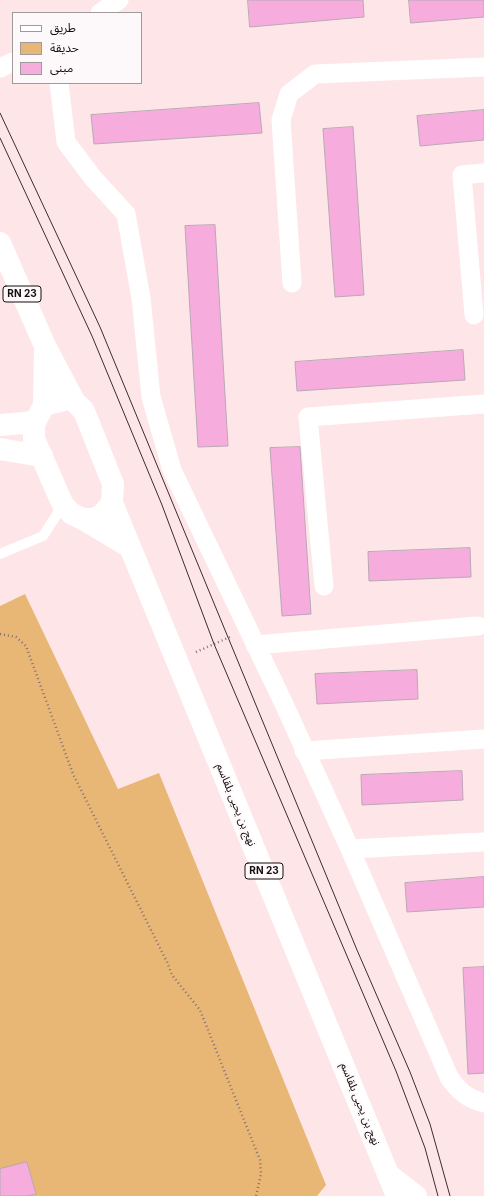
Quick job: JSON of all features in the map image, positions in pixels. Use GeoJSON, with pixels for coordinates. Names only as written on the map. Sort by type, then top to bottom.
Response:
{"type":"FeatureCollection","features":[{"type":"Feature","properties":{"kind":"main road","name":"RN 23"},"geometry":{"type":"LineString","coordinates":[[0,243],[45,346],[74,400]]}},
{"type":"Feature","properties":{"kind":"main road","name":"RN 23"},"geometry":{"type":"LineString","coordinates":[[40,413],[45,346]]}},
{"type":"Feature","properties":{"kind":"main road"},"geometry":{"type":"LineString","coordinates":[[0,425],[40,413],[60,400],[74,400],[84,411],[113,484],[112,503],[102,515],[93,519],[83,519]]}},
{"type":"Feature","properties":{"kind":"main road"},"geometry":{"type":"LineString","coordinates":[[40,413],[34,424],[34,439],[62,505],[72,514],[130,547]]}},
{"type":"Feature","properties":{"kind":"main road"},"geometry":{"type":"LineString","coordinates":[[0,449],[42,456]]}},
{"type":"Feature","properties":{"kind":"main road","name":"نهج بن يحيى بلقاسم"},"geometry":{"type":"LineString","coordinates":[[112,503],[394,1186]]}},
{"type":"Feature","properties":{"kind":"main road"},"geometry":{"type":"LineString","coordinates":[[394,1186],[416,1196]]}},
{"type":"Feature","properties":{"kind":"street"},"geometry":{"type":"LineString","coordinates":[[101,12],[119,0]]}},
{"type":"Feature","properties":{"kind":"street"},"geometry":{"type":"LineString","coordinates":[[0,68],[12,62]]}},
{"type":"Feature","properties":{"kind":"street"},"geometry":{"type":"LineString","coordinates":[[292,283],[281,120],[288,94],[315,74],[484,67]]}},
{"type":"Feature","properties":{"kind":"street"},"geometry":{"type":"LineString","coordinates":[[59,84],[66,142],[93,178],[126,214],[141,298],[151,397],[172,470],[350,849],[449,1078],[461,1092],[473,1100],[484,1103]]}},
{"type":"Feature","properties":{"kind":"street"},"geometry":{"type":"LineString","coordinates":[[474,315],[462,175],[484,173]]}},
{"type":"Feature","properties":{"kind":"street"},"geometry":{"type":"LineString","coordinates":[[324,586],[308,417],[484,404]]}},
{"type":"Feature","properties":{"kind":"street"},"geometry":{"type":"LineString","coordinates":[[255,644],[478,626]]}},
{"type":"Feature","properties":{"kind":"street"},"geometry":{"type":"LineString","coordinates":[[304,751],[484,738]]}},
{"type":"Feature","properties":{"kind":"street"},"geometry":{"type":"LineString","coordinates":[[350,849],[484,842]]}},
{"type":"Feature","properties":{"kind":"lane"},"geometry":{"type":"LineString","coordinates":[[0,554],[43,536],[62,505]]}},
{"type":"Feature","properties":{"kind":"path"},"geometry":{"type":"LineString","coordinates":[[0,634],[16,637],[26,646],[73,774],[167,962],[172,975],[200,1010],[260,1160],[261,1174],[256,1196]]}},
{"type":"Feature","properties":{"kind":"path"},"geometry":{"type":"LineString","coordinates":[[196,652],[214,644]]}},
{"type":"Feature","properties":{"kind":"green space"},"geometry":{"type":"Polygon","coordinates":[[[25,594],[118,789],[159,773],[326,1185],[317,1196],[0,1196],[0,606],[25,594]]]}},
{"type":"Feature","properties":{"kind":"building"},"geometry":{"type":"Polygon","coordinates":[[[248,0],[363,0],[364,17],[250,27],[248,0]]]}},
{"type":"Feature","properties":{"kind":"building"},"geometry":{"type":"Polygon","coordinates":[[[409,0],[484,0],[484,17],[411,23],[409,0]]]}},
{"type":"Feature","properties":{"kind":"building"},"geometry":{"type":"Polygon","coordinates":[[[259,103],[262,133],[94,144],[91,115],[259,103]]]}},
{"type":"Feature","properties":{"kind":"building"},"geometry":{"type":"Polygon","coordinates":[[[484,110],[484,140],[420,146],[417,116],[484,110]]]}},
{"type":"Feature","properties":{"kind":"building"},"geometry":{"type":"Polygon","coordinates":[[[353,127],[364,295],[335,297],[323,129],[353,127]]]}},
{"type":"Feature","properties":{"kind":"building"},"geometry":{"type":"Polygon","coordinates":[[[215,225],[228,446],[198,447],[185,226],[215,225]]]}},
{"type":"Feature","properties":{"kind":"building"},"geometry":{"type":"Polygon","coordinates":[[[463,350],[465,380],[297,391],[295,362],[463,350]]]}},
{"type":"Feature","properties":{"kind":"building"},"geometry":{"type":"Polygon","coordinates":[[[300,447],[311,614],[282,616],[270,448],[300,447]]]}},
{"type":"Feature","properties":{"kind":"building"},"geometry":{"type":"Polygon","coordinates":[[[470,548],[471,577],[369,581],[368,552],[470,548]]]}},
{"type":"Feature","properties":{"kind":"building"},"geometry":{"type":"Polygon","coordinates":[[[417,670],[418,699],[317,704],[315,674],[417,670]]]}},
{"type":"Feature","properties":{"kind":"building"},"geometry":{"type":"Polygon","coordinates":[[[462,771],[463,800],[362,805],[361,775],[462,771]]]}},
{"type":"Feature","properties":{"kind":"building"},"geometry":{"type":"Polygon","coordinates":[[[484,877],[484,907],[407,912],[405,883],[484,877]]]}},
{"type":"Feature","properties":{"kind":"building"},"geometry":{"type":"Polygon","coordinates":[[[484,967],[484,1073],[468,1074],[463,968],[484,967]]]}},
{"type":"Feature","properties":{"kind":"building"},"geometry":{"type":"Polygon","coordinates":[[[27,1162],[36,1194],[27,1196],[0,1196],[0,1169],[27,1162]]]}},
{"type":"Feature","properties":{"kind":"tram line"},"geometry":{"type":"LineString","coordinates":[[0,113],[100,327],[357,950],[410,1072],[430,1124],[450,1196]]}},
{"type":"Feature","properties":{"kind":"tram line"},"geometry":{"type":"LineString","coordinates":[[0,138],[92,336],[162,505],[214,644],[396,1071],[425,1148],[438,1196]]}}]}
